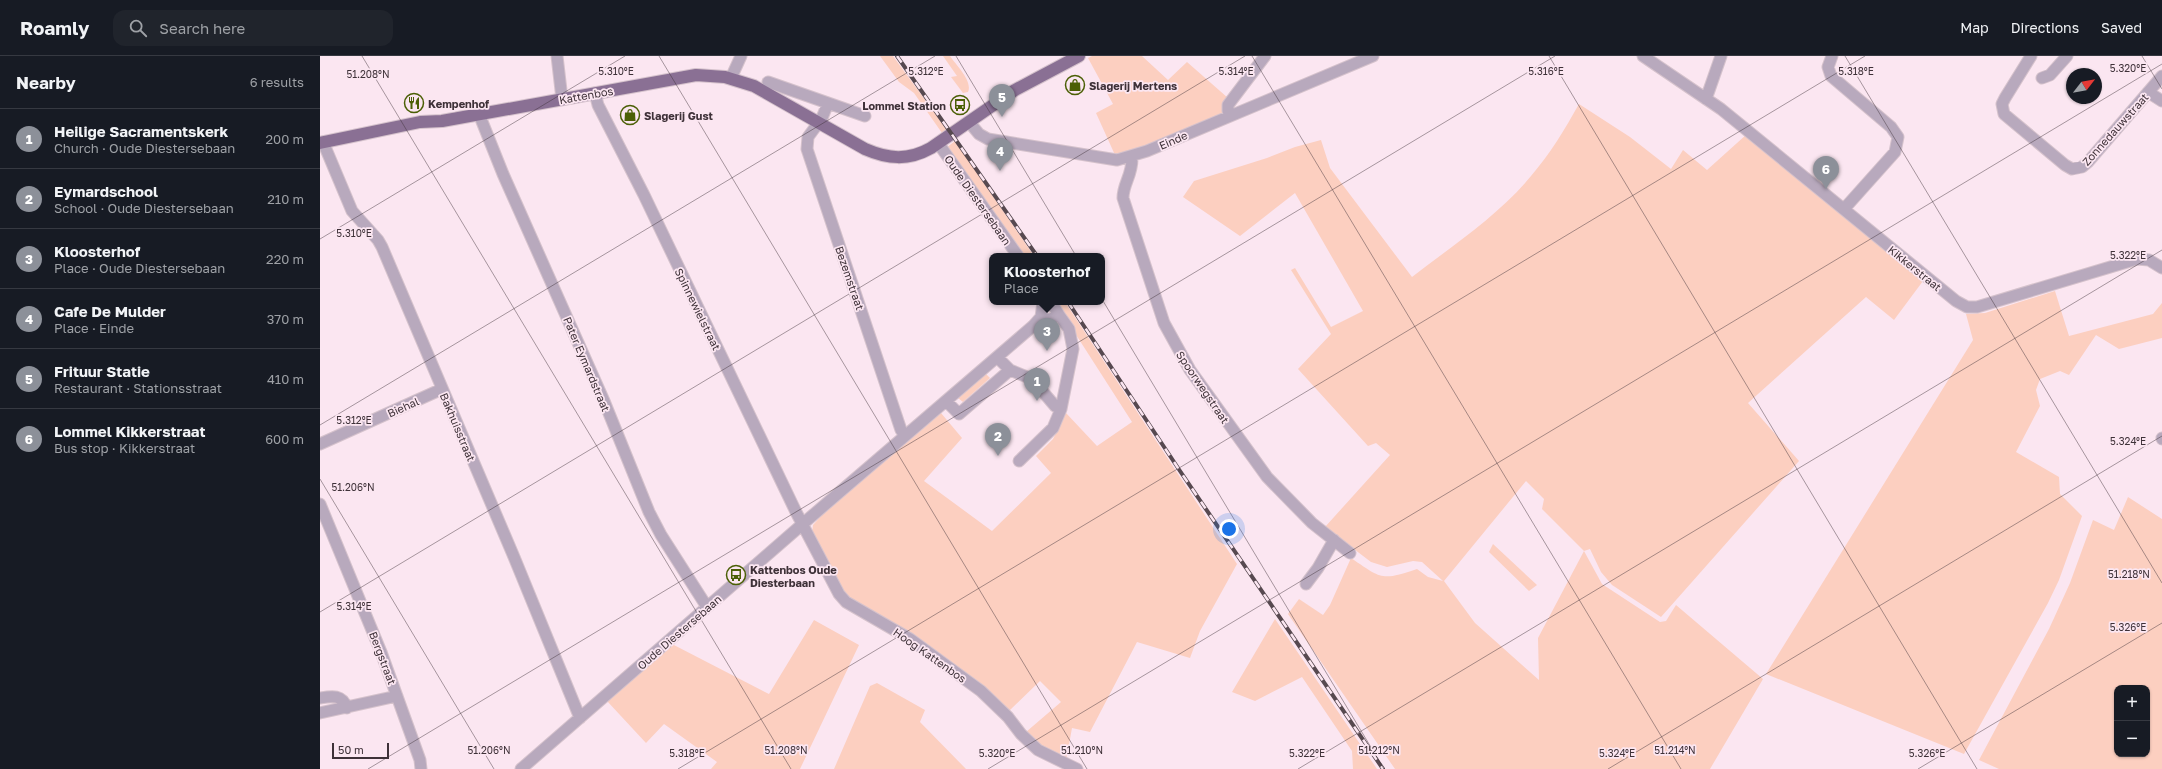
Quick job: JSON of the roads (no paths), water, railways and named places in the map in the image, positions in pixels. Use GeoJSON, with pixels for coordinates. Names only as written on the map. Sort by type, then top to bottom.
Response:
{"type":"FeatureCollection","features":[{"type":"Feature","properties":{"kind":"main road","name":"Kattenbos"},"geometry":{"type":"LineString","coordinates":[[322,146],[420,122],[442,121],[696,75],[731,78],[762,90],[865,149],[879,155],[894,158],[913,156],[938,143],[1015,90],[1078,56]]}},
{"type":"Feature","properties":{"kind":"street"},"geometry":{"type":"LineString","coordinates":[[557,56],[557,70],[562,99]]}},
{"type":"Feature","properties":{"kind":"street"},"geometry":{"type":"LineString","coordinates":[[731,78],[741,56]]}},
{"type":"Feature","properties":{"kind":"street"},"geometry":{"type":"LineString","coordinates":[[1232,115],[1228,111],[1228,106],[1265,56]]}},
{"type":"Feature","properties":{"kind":"street","name":"Einde"},"geometry":{"type":"LineString","coordinates":[[969,122],[979,134],[988,139],[1117,160],[1132,156],[1373,56]]}},
{"type":"Feature","properties":{"kind":"street","name":"Kikkerstraat"},"geometry":{"type":"LineString","coordinates":[[1643,56],[1721,109],[1956,301],[1972,308],[2137,259],[2149,260],[2162,268]]}},
{"type":"Feature","properties":{"kind":"street"},"geometry":{"type":"LineString","coordinates":[[1706,99],[1721,56]]}},
{"type":"Feature","properties":{"kind":"street"},"geometry":{"type":"LineString","coordinates":[[1832,56],[1828,67],[1831,76],[1891,128],[1898,137],[1895,152],[1844,209]]}},
{"type":"Feature","properties":{"kind":"street","name":"Zonnedauwstraat"},"geometry":{"type":"LineString","coordinates":[[2031,56],[2002,104],[2004,114],[2065,165],[2072,169],[2082,166],[2088,162],[2162,76]]}},
{"type":"Feature","properties":{"kind":"street"},"geometry":{"type":"LineString","coordinates":[[2042,78],[2050,75],[2067,56]]}},
{"type":"Feature","properties":{"kind":"street"},"geometry":{"type":"LineString","coordinates":[[768,82],[865,116]]}},
{"type":"Feature","properties":{"kind":"street"},"geometry":{"type":"LineString","coordinates":[[2148,92],[2162,101]]}},
{"type":"Feature","properties":{"kind":"street","name":"Spinnewielstraat"},"geometry":{"type":"LineString","coordinates":[[595,93],[598,105],[644,195],[802,524]]}},
{"type":"Feature","properties":{"kind":"street"},"geometry":{"type":"LineString","coordinates":[[818,122],[828,103]]}},
{"type":"Feature","properties":{"kind":"street","name":"Pater Eymardstraat"},"geometry":{"type":"LineString","coordinates":[[479,114],[503,174],[598,387],[649,512],[661,535],[707,607]]}},
{"type":"Feature","properties":{"kind":"street","name":"Bezemstraat"},"geometry":{"type":"LineString","coordinates":[[818,122],[808,137],[806,149],[901,430],[905,436]]}},
{"type":"Feature","properties":{"kind":"street","name":"Oude Diestersebaan"},"geometry":{"type":"LineString","coordinates":[[938,143],[1016,253]]}},
{"type":"Feature","properties":{"kind":"street","name":"Bakhuisstraat"},"geometry":{"type":"LineString","coordinates":[[322,146],[352,211],[378,240],[382,247],[580,718]]}},
{"type":"Feature","properties":{"kind":"street","name":"Spoorwegstraat"},"geometry":{"type":"LineString","coordinates":[[1132,156],[1133,169],[1123,190],[1123,198],[1158,306],[1180,355],[1267,477],[1312,523],[1350,553]]}},
{"type":"Feature","properties":{"kind":"street"},"geometry":{"type":"LineString","coordinates":[[1043,305],[1041,317],[1049,320],[1059,315]]}},
{"type":"Feature","properties":{"kind":"street"},"geometry":{"type":"LineString","coordinates":[[1019,462],[1053,428],[1061,409],[1073,349],[1068,329],[1053,305]]}},
{"type":"Feature","properties":{"kind":"street","name":"Oude Diestersebaan"},"geometry":{"type":"LineString","coordinates":[[521,769],[802,524],[1033,326],[1041,317]]}},
{"type":"Feature","properties":{"kind":"street"},"geometry":{"type":"LineString","coordinates":[[997,357],[1010,370],[1032,379],[1055,406],[1061,409]]}},
{"type":"Feature","properties":{"kind":"street"},"geometry":{"type":"LineString","coordinates":[[946,401],[959,414],[1010,370]]}},
{"type":"Feature","properties":{"kind":"street","name":"Biehal"},"geometry":{"type":"LineString","coordinates":[[320,444],[442,389]]}},
{"type":"Feature","properties":{"kind":"street","name":"Bergstraat"},"geometry":{"type":"LineString","coordinates":[[320,504],[369,621],[420,760],[420,769]]}},
{"type":"Feature","properties":{"kind":"street","name":"Hoog Kattenbos"},"geometry":{"type":"LineString","coordinates":[[802,524],[842,598],[897,630],[926,651],[990,699],[1038,750],[1070,768]]}},
{"type":"Feature","properties":{"kind":"street"},"geometry":{"type":"LineString","coordinates":[[1306,584],[1318,568],[1334,540]]}},
{"type":"Feature","properties":{"kind":"street"},"geometry":{"type":"LineString","coordinates":[[320,698],[337,696],[342,700],[347,708]]}},
{"type":"Feature","properties":{"kind":"street"},"geometry":{"type":"LineString","coordinates":[[320,713],[397,696]]}},
{"type":"Feature","properties":{"kind":"railway"},"geometry":{"type":"LineString","coordinates":[[897,56],[1035,253]]}},
{"type":"Feature","properties":{"kind":"railway"},"geometry":{"type":"LineString","coordinates":[[1070,305],[1180,471],[1383,769]]}},
{"type":"Feature","properties":{"kind":"place","name":"Slagerij Mertens"},"geometry":{"type":"Point","coordinates":[1075,85]}},
{"type":"Feature","properties":{"kind":"place","name":"Kempenhof"},"geometry":{"type":"Point","coordinates":[414,103]}},
{"type":"Feature","properties":{"kind":"place","name":"Lommel Station"},"geometry":{"type":"Point","coordinates":[960,105]}},
{"type":"Feature","properties":{"kind":"place","name":"Slagerij Gust"},"geometry":{"type":"Point","coordinates":[630,115]}},
{"type":"Feature","properties":{"kind":"place","name":"Frituur Statie"},"geometry":{"type":"Point","coordinates":[1002,117]}},
{"type":"Feature","properties":{"kind":"place","name":"Cafe De Mulder"},"geometry":{"type":"Point","coordinates":[1000,171]}},
{"type":"Feature","properties":{"kind":"place","name":"Lommel Kikkerstraat"},"geometry":{"type":"Point","coordinates":[1826,189]}},
{"type":"Feature","properties":{"kind":"place","name":"Kloosterhof"},"geometry":{"type":"Point","coordinates":[1047,351]}},
{"type":"Feature","properties":{"kind":"place","name":"Heilige Sacramentskerk"},"geometry":{"type":"Point","coordinates":[1037,401]}},
{"type":"Feature","properties":{"kind":"place","name":"Eymardschool"},"geometry":{"type":"Point","coordinates":[998,456]}},
{"type":"Feature","properties":{"kind":"place","name":"Kattenbos Oude Diesterbaan"},"geometry":{"type":"Point","coordinates":[736,575]}}]}
